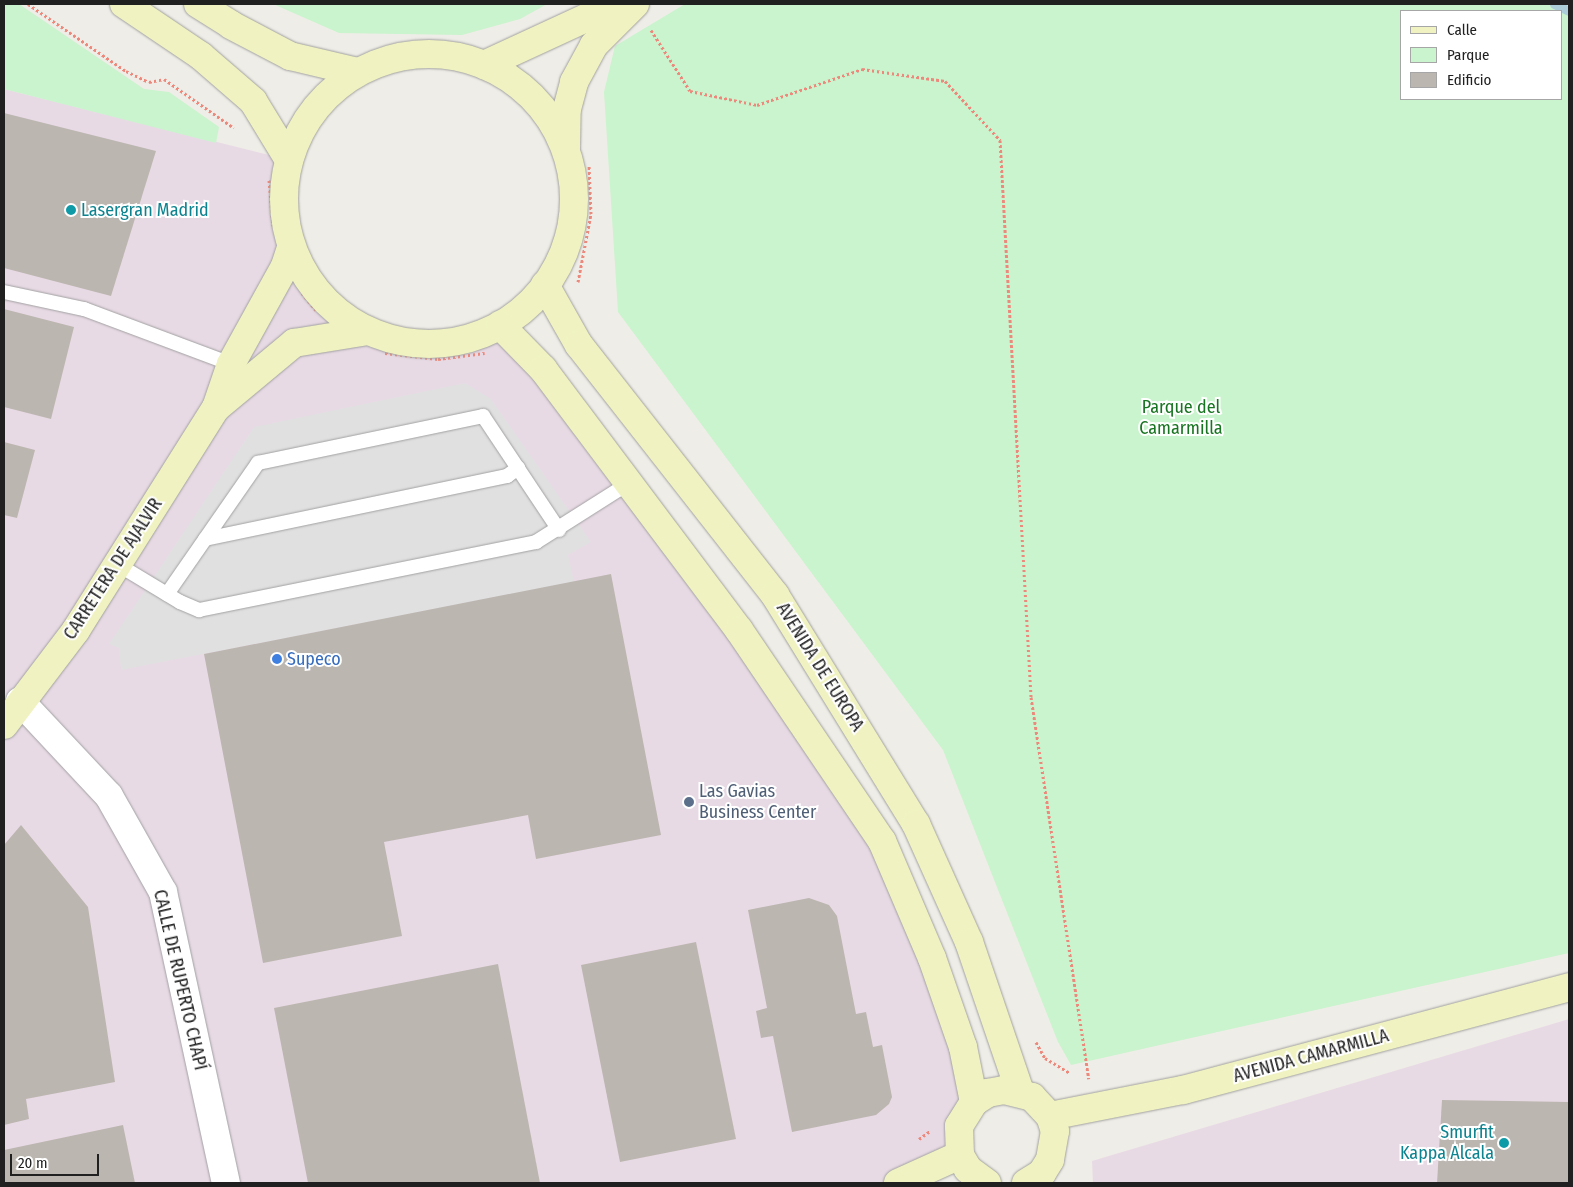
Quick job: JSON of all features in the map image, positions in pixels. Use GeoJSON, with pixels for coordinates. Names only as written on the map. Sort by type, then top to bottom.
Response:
{"type":"FeatureCollection","features":[{"type":"Feature","properties":{"kind":"street"},"geometry":{"type":"LineString","coordinates":[[124,4],[201,56],[253,101],[289,160]]}},
{"type":"Feature","properties":{"kind":"street"},"geometry":{"type":"LineString","coordinates":[[198,4],[231,25],[290,56],[357,72]]}},
{"type":"Feature","properties":{"kind":"street"},"geometry":{"type":"LineString","coordinates":[[484,64],[616,4]]}},
{"type":"Feature","properties":{"kind":"street"},"geometry":{"type":"LineString","coordinates":[[577,157],[548,115],[534,99],[502,73],[484,64],[442,54],[398,57],[357,72],[327,95],[304,125],[289,160],[284,202],[292,247],[299,265],[322,298],[335,310],[368,331],[419,344],[458,341],[500,325],[524,307],[545,285],[569,235],[573,179],[577,157],[567,109],[574,82],[594,45],[641,12]]}},
{"type":"Feature","properties":{"kind":"street","name":"CARRETERA DE AJALVIR"},"geometry":{"type":"LineString","coordinates":[[4,725],[20,701],[76,630],[216,408],[230,364],[285,266],[292,247]]}},
{"type":"Feature","properties":{"kind":"street","name":"AVENIDA DE EUROPA"},"geometry":{"type":"LineString","coordinates":[[545,285],[579,345],[775,595],[916,824],[969,942],[1020,1092]]}},
{"type":"Feature","properties":{"kind":"street"},"geometry":{"type":"LineString","coordinates":[[500,325],[543,368],[739,630],[882,841],[932,958],[963,1047],[974,1102]]}},
{"type":"Feature","properties":{"kind":"street","name":"CARRETERA DE AJALVIR"},"geometry":{"type":"LineString","coordinates":[[216,408],[294,343],[368,331]]}},
{"type":"Feature","properties":{"kind":"street","name":"CALLE DE RUPERTO CHAPÍ"},"geometry":{"type":"LineString","coordinates":[[20,701],[109,796],[163,892],[226,1183]]}},
{"type":"Feature","properties":{"kind":"street","name":"AVENIDA CAMARMILLA"},"geometry":{"type":"LineString","coordinates":[[1050,1116],[1183,1090],[1569,986]]}},
{"type":"Feature","properties":{"kind":"street"},"geometry":{"type":"LineString","coordinates":[[987,1183],[968,1169],[960,1155],[959,1126],[974,1102],[996,1092],[1020,1092],[1042,1105],[1050,1116],[1055,1146],[1037,1180]]}},
{"type":"Feature","properties":{"kind":"street"},"geometry":{"type":"LineString","coordinates":[[898,1183],[960,1155]]}},
{"type":"Feature","properties":{"kind":"lane"},"geometry":{"type":"LineString","coordinates":[[4,292],[84,309],[230,364]]}},
{"type":"Feature","properties":{"kind":"lane"},"geometry":{"type":"LineString","coordinates":[[167,594],[258,464],[483,416],[559,530]]}},
{"type":"Feature","properties":{"kind":"lane"},"geometry":{"type":"LineString","coordinates":[[205,539],[507,476],[518,468]]}},
{"type":"Feature","properties":{"kind":"lane"},"geometry":{"type":"LineString","coordinates":[[117,564],[167,594],[199,610],[536,542],[559,530],[629,484]]}},
{"type":"Feature","properties":{"kind":"path"},"geometry":{"type":"LineString","coordinates":[[641,12],[654,38],[690,91],[757,104],[862,69],[945,81],[1000,140],[1031,697],[1093,1107]]}},
{"type":"Feature","properties":{"kind":"path"},"geometry":{"type":"LineString","coordinates":[[577,157],[591,214],[578,276],[579,292]]}},
{"type":"Feature","properties":{"kind":"path"},"geometry":{"type":"LineString","coordinates":[[1031,1032],[1044,1058],[1070,1073]]}},
{"type":"Feature","properties":{"kind":"shaded area"},"geometry":{"type":"Polygon","coordinates":[[[4,89],[289,160],[284,202],[286,225],[299,265],[335,310],[368,331],[419,344],[458,341],[500,325],[882,841],[963,1048],[957,1140],[898,1183],[4,1183],[4,89]]]}},
{"type":"Feature","properties":{"kind":"shaded area"},"geometry":{"type":"Polygon","coordinates":[[[465,383],[491,399],[591,542],[568,555],[574,582],[121,670],[119,648],[109,644],[254,427],[465,383]]]}},
{"type":"Feature","properties":{"kind":"shaded area"},"geometry":{"type":"Polygon","coordinates":[[[1569,1019],[1569,1183],[1093,1183],[1092,1161],[1569,1019]]]}},
{"type":"Feature","properties":{"kind":"green space"},"geometry":{"type":"Polygon","coordinates":[[[4,4],[19,4],[144,89],[169,92],[219,127],[216,143],[4,89],[4,4]]]}},
{"type":"Feature","properties":{"kind":"green space"},"geometry":{"type":"Polygon","coordinates":[[[273,4],[547,4],[520,19],[462,35],[339,33],[273,4]]]}},
{"type":"Feature","properties":{"kind":"green space","name":"Parque del Camarmilla"},"geometry":{"type":"Polygon","coordinates":[[[685,4],[1569,4],[1569,953],[1071,1065],[1058,1042],[943,750],[618,312],[604,92],[615,46],[685,4]]]}},
{"type":"Feature","properties":{"kind":"building","name":"Lasergran Madrid"},"geometry":{"type":"Polygon","coordinates":[[[4,113],[156,151],[111,296],[4,268],[4,113]]]}},
{"type":"Feature","properties":{"kind":"building"},"geometry":{"type":"Polygon","coordinates":[[[4,309],[74,327],[51,419],[4,407],[4,309]]]}},
{"type":"Feature","properties":{"kind":"building"},"geometry":{"type":"Polygon","coordinates":[[[4,442],[35,450],[17,518],[4,515],[4,442]]]}},
{"type":"Feature","properties":{"kind":"building"},"geometry":{"type":"Polygon","coordinates":[[[611,574],[661,835],[536,859],[528,815],[384,842],[402,936],[263,963],[204,654],[611,574]]]}},
{"type":"Feature","properties":{"kind":"building"},"geometry":{"type":"Polygon","coordinates":[[[21,825],[88,907],[115,1082],[26,1099],[29,1119],[4,1125],[4,845],[21,825]]]}},
{"type":"Feature","properties":{"kind":"building"},"geometry":{"type":"Polygon","coordinates":[[[809,898],[829,905],[837,916],[856,1014],[866,1012],[873,1047],[882,1045],[892,1097],[889,1104],[876,1115],[792,1132],[773,1036],[761,1038],[756,1011],[767,1008],[748,910],[809,898]]]}},
{"type":"Feature","properties":{"kind":"building"},"geometry":{"type":"Polygon","coordinates":[[[696,942],[736,1139],[620,1162],[581,965],[696,942]]]}},
{"type":"Feature","properties":{"kind":"building"},"geometry":{"type":"Polygon","coordinates":[[[498,964],[540,1183],[308,1183],[274,1008],[498,964]]]}},
{"type":"Feature","properties":{"kind":"building","name":"Smurfit Kappa Alcala"},"geometry":{"type":"Polygon","coordinates":[[[1442,1100],[1569,1102],[1569,1183],[1437,1183],[1442,1100]]]}},
{"type":"Feature","properties":{"kind":"building"},"geometry":{"type":"Polygon","coordinates":[[[123,1125],[135,1183],[4,1183],[4,1150],[123,1125]]]}},
{"type":"Feature","properties":{"kind":"waterway"},"geometry":{"type":"LineString","coordinates":[[1554,4],[1569,11]]}},
{"type":"Feature","properties":{"kind":"place","name":"Lasergran Madrid"},"geometry":{"type":"Point","coordinates":[71,210]}},
{"type":"Feature","properties":{"kind":"place","name":"Supeco"},"geometry":{"type":"Point","coordinates":[277,659]}},
{"type":"Feature","properties":{"kind":"place","name":"Las Gavias Business Center"},"geometry":{"type":"Point","coordinates":[689,802]}},
{"type":"Feature","properties":{"kind":"place","name":"Smurfit Kappa Alcala"},"geometry":{"type":"Point","coordinates":[1504,1143]}}]}
